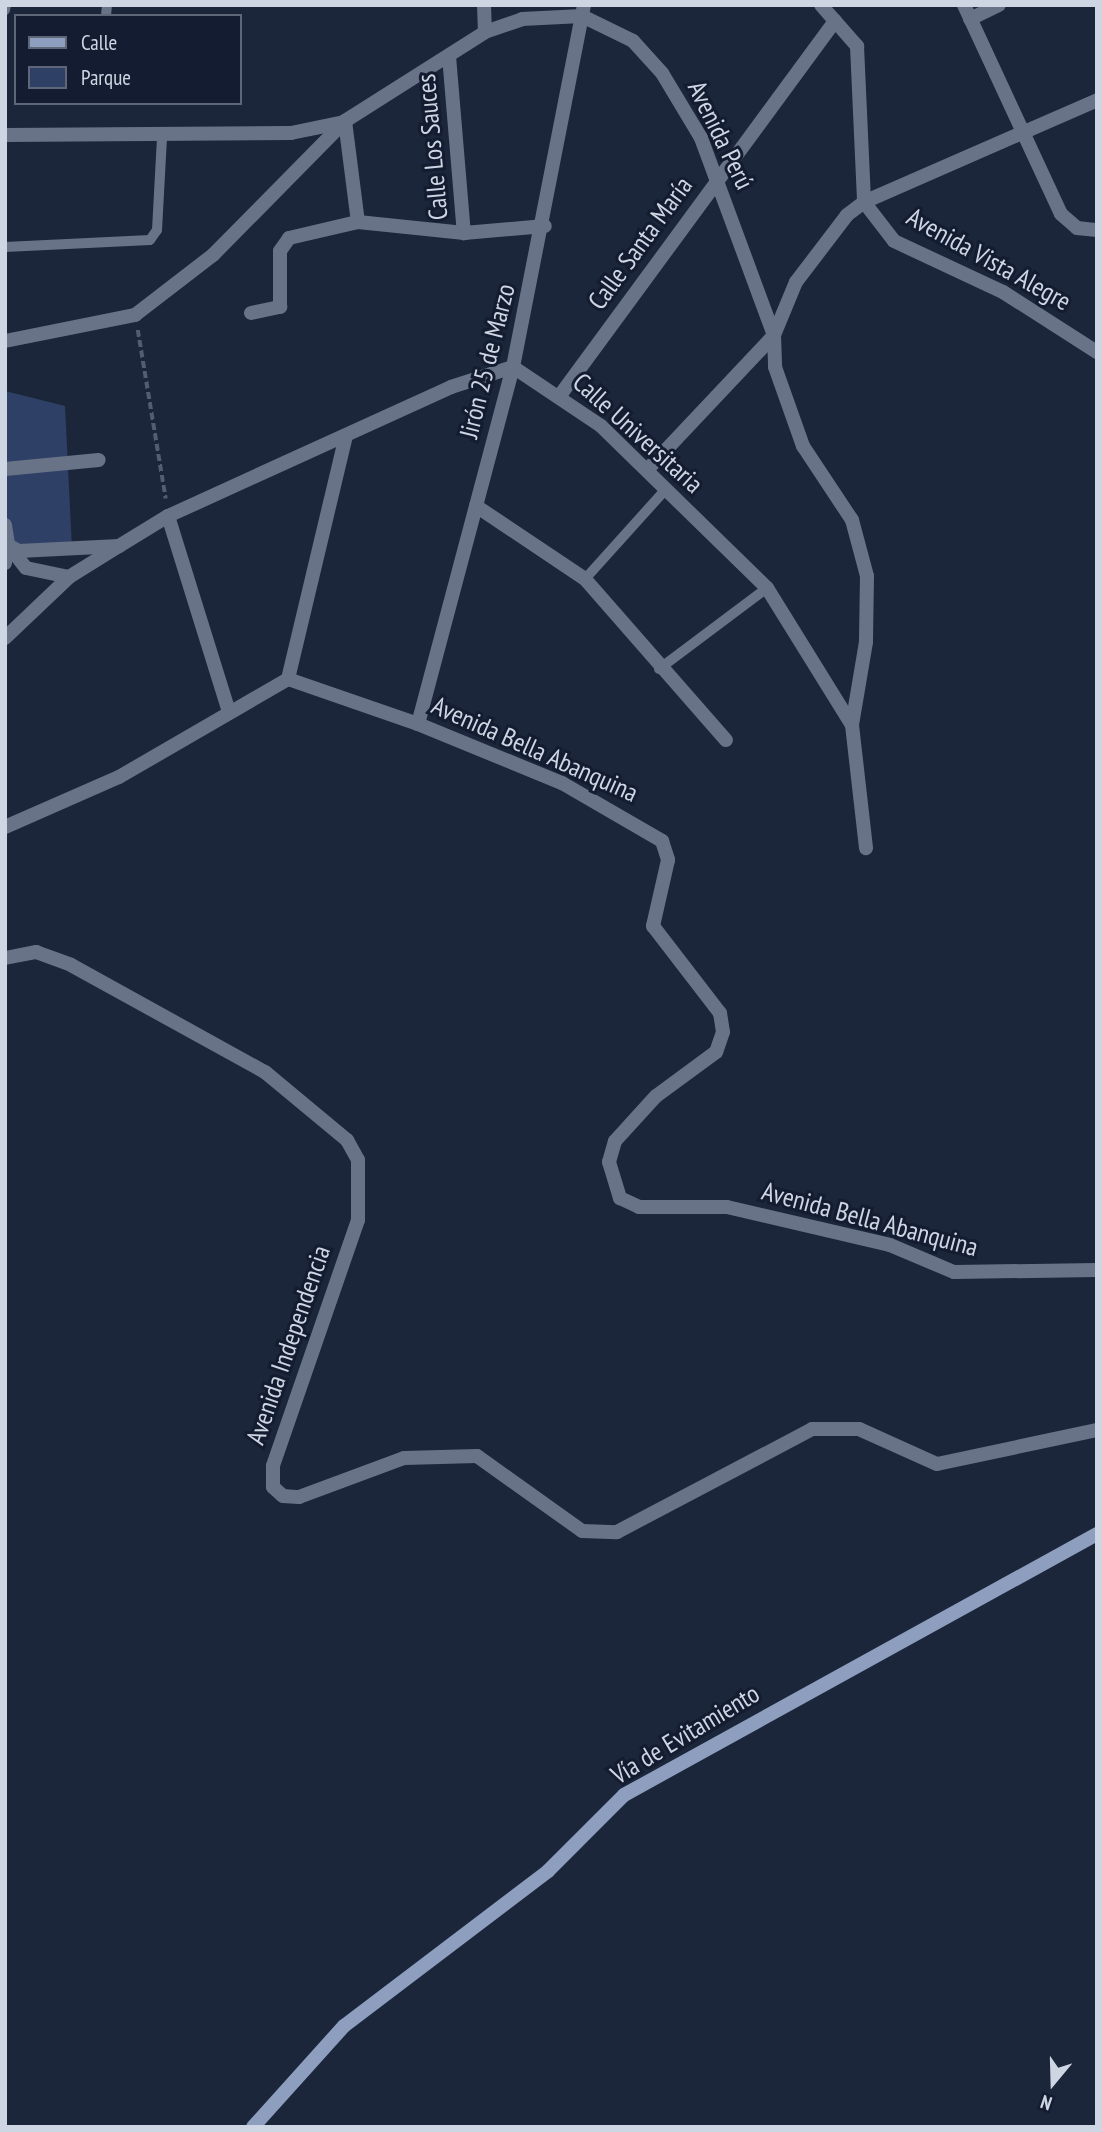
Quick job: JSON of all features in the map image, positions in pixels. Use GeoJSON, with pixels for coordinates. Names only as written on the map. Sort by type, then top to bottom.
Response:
{"type":"FeatureCollection","features":[{"type":"Feature","properties":{"kind":"main road","name":"Vía de Evitamiento"},"geometry":{"type":"LineString","coordinates":[[253,2127],[344,2026],[548,1871],[624,1795],[1097,1534]]}},
{"type":"Feature","properties":{"kind":"street"},"geometry":{"type":"LineString","coordinates":[[484,5],[485,32]]}},
{"type":"Feature","properties":{"kind":"street"},"geometry":{"type":"LineString","coordinates":[[821,5],[857,46],[864,201]]}},
{"type":"Feature","properties":{"kind":"street"},"geometry":{"type":"LineString","coordinates":[[999,5],[967,12],[1020,135],[1061,214],[1077,228],[1097,230]]}},
{"type":"Feature","properties":{"kind":"street","name":"Avenida Perú"},"geometry":{"type":"LineString","coordinates":[[5,341],[135,314],[212,255],[345,121],[485,32],[522,19],[583,10],[633,41],[663,72],[718,179],[774,335],[775,367],[803,446],[852,520],[867,576],[866,642],[852,725],[866,848]]}},
{"type":"Feature","properties":{"kind":"street","name":"Jirón 25 de Marzo"},"geometry":{"type":"LineString","coordinates":[[418,724],[513,367],[545,226],[583,10]]}},
{"type":"Feature","properties":{"kind":"street","name":"Calle Santa María"},"geometry":{"type":"LineString","coordinates":[[561,394],[835,21]]}},
{"type":"Feature","properties":{"kind":"street","name":"Calle Los Sauces"},"geometry":{"type":"LineString","coordinates":[[449,56],[464,233]]}},
{"type":"Feature","properties":{"kind":"street"},"geometry":{"type":"LineString","coordinates":[[647,470],[774,335],[796,282],[864,201],[1097,100]]}},
{"type":"Feature","properties":{"kind":"street"},"geometry":{"type":"LineString","coordinates":[[5,135],[162,137],[291,134],[345,121],[358,222]]}},
{"type":"Feature","properties":{"kind":"street","name":"Avenida Vista Alegre"},"geometry":{"type":"LineString","coordinates":[[864,201],[894,241],[1003,292],[1097,352]]}},
{"type":"Feature","properties":{"kind":"street"},"geometry":{"type":"LineString","coordinates":[[251,313],[280,307],[280,251],[289,238],[358,222],[464,233],[545,226]]}},
{"type":"Feature","properties":{"kind":"street"},"geometry":{"type":"LineString","coordinates":[[5,638],[69,577],[168,516],[451,387],[513,367]]}},
{"type":"Feature","properties":{"kind":"street","name":"Calle Universitaria"},"geometry":{"type":"LineString","coordinates":[[513,367],[561,394],[647,470],[767,588],[852,725]]}},
{"type":"Feature","properties":{"kind":"street"},"geometry":{"type":"LineString","coordinates":[[5,827],[119,777],[228,709],[288,679],[346,436]]}},
{"type":"Feature","properties":{"kind":"street"},"geometry":{"type":"LineString","coordinates":[[5,469],[99,460]]}},
{"type":"Feature","properties":{"kind":"street"},"geometry":{"type":"LineString","coordinates":[[475,506],[585,579],[659,669],[726,740]]}},
{"type":"Feature","properties":{"kind":"street"},"geometry":{"type":"LineString","coordinates":[[168,516],[228,709]]}},
{"type":"Feature","properties":{"kind":"street"},"geometry":{"type":"LineString","coordinates":[[5,525],[8,545],[5,563]]}},
{"type":"Feature","properties":{"kind":"street"},"geometry":{"type":"LineString","coordinates":[[8,545],[19,551],[119,546]]}},
{"type":"Feature","properties":{"kind":"street"},"geometry":{"type":"LineString","coordinates":[[8,545],[26,568],[69,577]]}},
{"type":"Feature","properties":{"kind":"street","name":"Avenida Bella Abanquina"},"geometry":{"type":"LineString","coordinates":[[288,679],[418,724],[562,783],[647,826],[662,841],[668,860],[653,926],[719,1013],[723,1032],[716,1052],[656,1096],[615,1141],[609,1162],[620,1198],[639,1206],[727,1207],[890,1245],[954,1272],[1097,1270]]}},
{"type":"Feature","properties":{"kind":"street","name":"Avenida Independencia"},"geometry":{"type":"LineString","coordinates":[[5,958],[36,952],[71,965],[265,1072],[347,1140],[358,1160],[358,1220],[273,1466],[273,1487],[283,1496],[299,1497],[404,1458],[477,1456],[582,1531],[617,1532],[812,1429],[859,1429],[937,1464],[1097,1430]]}},
{"type":"Feature","properties":{"kind":"lane"},"geometry":{"type":"LineString","coordinates":[[5,247],[149,240],[157,230],[162,137]]}},
{"type":"Feature","properties":{"kind":"lane"},"geometry":{"type":"LineString","coordinates":[[585,579],[666,489]]}},
{"type":"Feature","properties":{"kind":"lane"},"geometry":{"type":"LineString","coordinates":[[659,669],[767,588]]}},
{"type":"Feature","properties":{"kind":"path"},"geometry":{"type":"LineString","coordinates":[[135,314],[168,516]]}},
{"type":"Feature","properties":{"kind":"green space"},"geometry":{"type":"Polygon","coordinates":[[[5,391],[65,406],[72,549],[5,555],[5,391]]]}}]}
